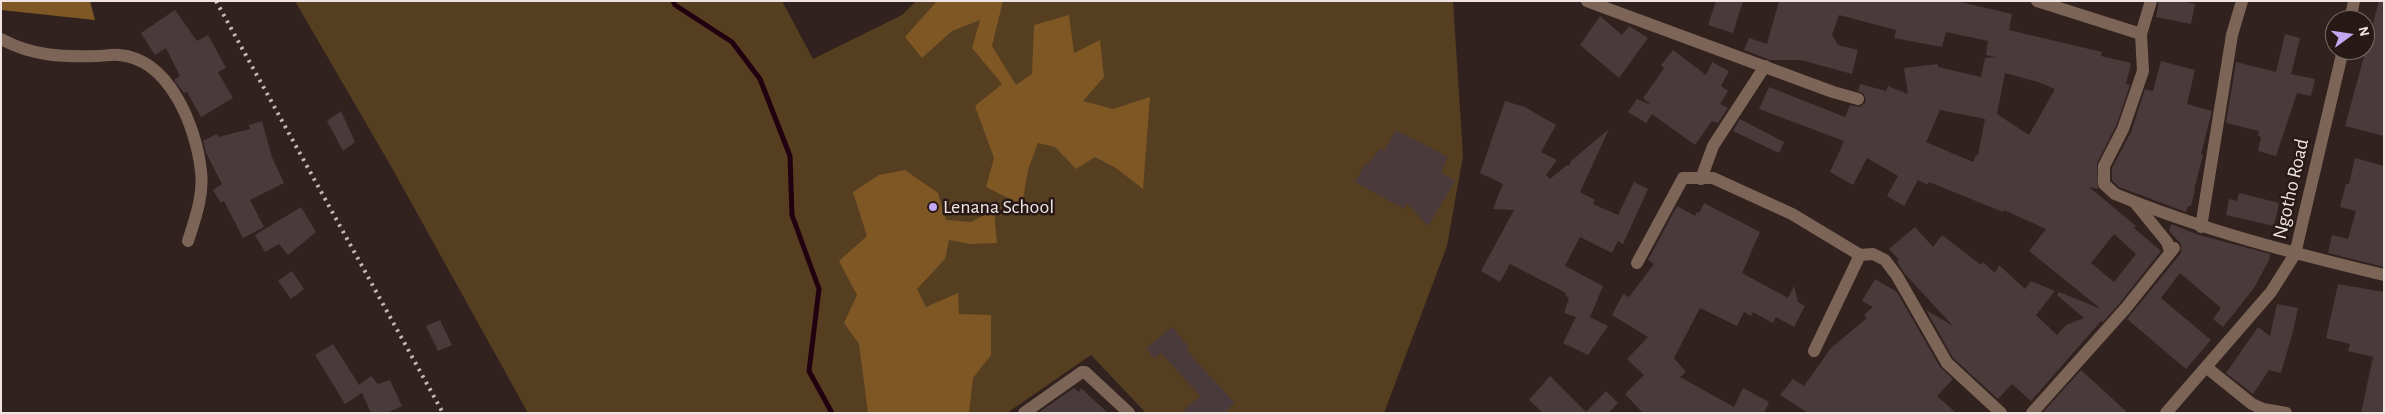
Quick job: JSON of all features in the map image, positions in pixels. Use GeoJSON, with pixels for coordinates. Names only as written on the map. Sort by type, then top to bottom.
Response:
{"type":"FeatureCollection","features":[{"type":"Feature","properties":{"kind":"street"},"geometry":{"type":"LineString","coordinates":[[1587,1],[1833,92],[1858,99]]}},
{"type":"Feature","properties":{"kind":"street"},"geometry":{"type":"LineString","coordinates":[[2037,1],[2141,34]]}},
{"type":"Feature","properties":{"kind":"street"},"geometry":{"type":"LineString","coordinates":[[2151,1],[2141,34],[2143,71],[2123,129],[2104,166],[2104,184],[2115,194],[2201,227],[2295,254],[2384,275]]}},
{"type":"Feature","properties":{"kind":"street"},"geometry":{"type":"LineString","coordinates":[[2201,227],[2232,35],[2242,1]]}},
{"type":"Feature","properties":{"kind":"street"},"geometry":{"type":"LineString","coordinates":[[1,39],[25,51],[42,54],[59,56],[120,55],[139,60],[168,83],[178,98],[189,126],[201,172],[200,198],[188,241]]}},
{"type":"Feature","properties":{"kind":"street","name":"Ngotho Road"},"geometry":{"type":"LineString","coordinates":[[2166,413],[2271,292],[2295,254],[2341,60]]}},
{"type":"Feature","properties":{"kind":"street"},"geometry":{"type":"LineString","coordinates":[[1701,178],[1713,146],[1765,66]]}},
{"type":"Feature","properties":{"kind":"street"},"geometry":{"type":"LineString","coordinates":[[1637,263],[1683,178],[1712,178],[1792,214],[1860,255],[1873,254],[1885,260],[1897,276],[1947,363],[2001,413]]}},
{"type":"Feature","properties":{"kind":"street"},"geometry":{"type":"LineString","coordinates":[[2032,413],[2125,309],[2174,248],[2169,248],[2167,242],[2134,202]]}},
{"type":"Feature","properties":{"kind":"street"},"geometry":{"type":"LineString","coordinates":[[1814,351],[1860,255]]}},
{"type":"Feature","properties":{"kind":"street"},"geometry":{"type":"LineString","coordinates":[[2206,367],[2252,404],[2263,409],[2286,413]]}},
{"type":"Feature","properties":{"kind":"street"},"geometry":{"type":"LineString","coordinates":[[1024,413],[1082,372],[1085,372],[1129,413]]}},
{"type":"Feature","properties":{"kind":"shaded area"},"geometry":{"type":"Polygon","coordinates":[[[1,1],[90,1],[95,20],[1,10],[1,1]]]}},
{"type":"Feature","properties":{"kind":"shaded area","name":"Lenana School"},"geometry":{"type":"Polygon","coordinates":[[[295,1],[782,1],[813,59],[902,15],[916,1],[1453,1],[1463,156],[1447,246],[1384,413],[1146,413],[1091,355],[1007,413],[528,413],[392,168],[295,1]]]}},
{"type":"Feature","properties":{"kind":"shaded area"},"geometry":{"type":"Polygon","coordinates":[[[937,1],[1003,1],[992,46],[1016,85],[1032,74],[1034,25],[1069,15],[1074,53],[1100,40],[1104,77],[1083,101],[1113,109],[1150,97],[1143,189],[1116,168],[1095,157],[1076,169],[1055,147],[1038,143],[1028,170],[1022,205],[986,187],[994,158],[975,106],[1002,84],[972,48],[980,20],[952,31],[922,58],[905,37],[937,1]]]}},
{"type":"Feature","properties":{"kind":"shaded area"},"geometry":{"type":"Polygon","coordinates":[[[905,170],[938,193],[946,220],[971,222],[994,210],[997,243],[970,244],[949,240],[945,259],[917,289],[926,307],[958,293],[959,314],[991,315],[991,355],[973,378],[969,413],[868,413],[859,344],[844,323],[857,295],[839,261],[867,236],[853,192],[879,175],[905,170]]]}},
{"type":"Feature","properties":{"kind":"building"},"geometry":{"type":"Polygon","coordinates":[[[1716,1],[1743,1],[1733,33],[1708,25],[1716,1]]]}},
{"type":"Feature","properties":{"kind":"building"},"geometry":{"type":"Polygon","coordinates":[[[1779,1],[1956,1],[2012,14],[2009,30],[2102,52],[2101,56],[2131,63],[2126,84],[2130,85],[2116,126],[2097,163],[2098,189],[2089,187],[2136,226],[2134,228],[2161,251],[2119,304],[2103,322],[2101,321],[2031,401],[2012,384],[1998,399],[1953,358],[1926,310],[1953,326],[1905,274],[1897,262],[1899,260],[1889,249],[1915,227],[1933,247],[1942,235],[1981,265],[1983,262],[1995,273],[1999,265],[2025,289],[2031,281],[2055,291],[2036,315],[2057,335],[2066,325],[2084,318],[2057,295],[2059,292],[2101,309],[2029,251],[2046,229],[2004,210],[2003,212],[1929,182],[1928,185],[1918,180],[1904,206],[1887,196],[1898,176],[1867,158],[1853,185],[1830,172],[1844,141],[1759,109],[1769,87],[1845,117],[1850,105],[1860,107],[1866,102],[1864,94],[1858,91],[1860,84],[1886,91],[1888,86],[1908,94],[1904,68],[1938,64],[1938,67],[1981,77],[1985,58],[1996,57],[1986,55],[1988,41],[1946,32],[1942,47],[1894,38],[1896,30],[1839,15],[1832,35],[1838,45],[1858,50],[1852,74],[1801,60],[1770,60],[1744,50],[1749,38],[1767,44],[1779,1]],[[2005,73],[1997,114],[2029,135],[2055,89],[2005,73]],[[1940,110],[1926,142],[1973,162],[1976,155],[1978,155],[1985,119],[1940,110]],[[2114,234],[2091,263],[2114,282],[2136,254],[2114,234]]]}},
{"type":"Feature","properties":{"kind":"building"},"geometry":{"type":"Polygon","coordinates":[[[2159,1],[2181,1],[2195,4],[2191,24],[2156,17],[2159,1]]]}},
{"type":"Feature","properties":{"kind":"building"},"geometry":{"type":"Polygon","coordinates":[[[2379,1],[2384,1],[2384,136],[2345,126],[2363,60],[2375,60],[2375,16],[2379,1]]]}},
{"type":"Feature","properties":{"kind":"building"},"geometry":{"type":"Polygon","coordinates":[[[175,10],[197,41],[208,35],[226,68],[218,72],[233,98],[201,117],[187,92],[184,93],[174,80],[180,76],[166,48],[155,55],[141,33],[175,10]]]}},
{"type":"Feature","properties":{"kind":"building"},"geometry":{"type":"Polygon","coordinates":[[[1600,16],[1622,35],[1629,26],[1648,38],[1619,78],[1580,45],[1600,16]]]}},
{"type":"Feature","properties":{"kind":"building"},"geometry":{"type":"Polygon","coordinates":[[[2285,34],[2300,38],[2291,74],[2315,79],[2311,96],[2297,93],[2276,156],[2258,151],[2261,137],[2258,136],[2259,131],[2226,123],[2236,62],[2276,72],[2285,34]]]}},
{"type":"Feature","properties":{"kind":"building"},"geometry":{"type":"Polygon","coordinates":[[[1673,50],[1706,75],[1712,62],[1729,71],[1721,86],[1728,91],[1720,104],[1728,108],[1718,123],[1712,121],[1695,145],[1652,114],[1646,123],[1628,112],[1637,99],[1651,105],[1643,98],[1664,68],[1661,65],[1673,50]]]}},
{"type":"Feature","properties":{"kind":"building"},"geometry":{"type":"Polygon","coordinates":[[[2161,61],[2195,70],[2187,104],[2212,111],[2191,206],[2188,206],[2186,212],[2119,187],[2112,180],[2112,168],[2131,132],[2145,89],[2153,91],[2161,61]]]}},
{"type":"Feature","properties":{"kind":"building"},"geometry":{"type":"Polygon","coordinates":[[[1505,101],[1525,107],[1556,125],[1541,152],[1557,160],[1546,175],[1550,179],[1567,165],[1569,166],[1571,161],[1609,129],[1580,192],[1595,200],[1593,204],[1618,215],[1634,182],[1648,189],[1623,244],[1618,241],[1612,253],[1580,237],[1565,266],[1603,286],[1590,317],[1608,326],[1588,355],[1563,343],[1576,317],[1564,313],[1569,298],[1565,295],[1566,293],[1510,264],[1500,282],[1481,271],[1514,210],[1493,209],[1503,184],[1480,173],[1505,101]]]}},
{"type":"Feature","properties":{"kind":"building"},"geometry":{"type":"Polygon","coordinates":[[[341,111],[355,142],[343,151],[327,121],[341,111]]]}},
{"type":"Feature","properties":{"kind":"building"},"geometry":{"type":"Polygon","coordinates":[[[1740,119],[1784,142],[1779,153],[1733,131],[1740,119]]]}},
{"type":"Feature","properties":{"kind":"building"},"geometry":{"type":"Polygon","coordinates":[[[262,121],[272,157],[284,183],[250,200],[264,227],[243,238],[224,201],[221,203],[213,190],[222,184],[206,153],[203,141],[217,134],[218,137],[250,129],[249,125],[262,121]]]}},
{"type":"Feature","properties":{"kind":"building"},"geometry":{"type":"Polygon","coordinates":[[[1396,130],[1448,157],[1441,172],[1455,181],[1428,226],[1407,203],[1404,209],[1355,182],[1366,163],[1368,165],[1380,148],[1384,151],[1396,130]]]}},
{"type":"Feature","properties":{"kind":"building"},"geometry":{"type":"Polygon","coordinates":[[[2355,158],[2384,166],[2384,267],[2328,253],[2332,235],[2348,239],[2356,211],[2340,207],[2346,184],[2349,184],[2355,158]]]}},
{"type":"Feature","properties":{"kind":"building"},"geometry":{"type":"Polygon","coordinates":[[[2239,193],[2279,203],[2274,226],[2226,215],[2229,199],[2237,201],[2239,193]]]}},
{"type":"Feature","properties":{"kind":"building"},"geometry":{"type":"Polygon","coordinates":[[[1704,203],[1760,232],[1742,273],[1788,298],[1794,286],[1798,302],[1805,306],[1794,327],[1776,317],[1773,323],[1753,312],[1751,316],[1744,312],[1737,326],[1700,308],[1674,358],[1686,372],[1680,377],[1734,407],[1743,388],[1769,402],[1764,413],[1643,413],[1625,394],[1644,375],[1627,359],[1648,337],[1612,315],[1623,294],[1629,297],[1654,264],[1648,260],[1677,206],[1695,216],[1697,212],[1699,213],[1704,203]]]}},
{"type":"Feature","properties":{"kind":"building"},"geometry":{"type":"Polygon","coordinates":[[[301,207],[316,232],[288,255],[279,244],[265,252],[255,235],[301,207]]]}},
{"type":"Feature","properties":{"kind":"building"},"geometry":{"type":"Polygon","coordinates":[[[2171,224],[2199,235],[2270,254],[2269,260],[2254,288],[2223,327],[2213,319],[2221,308],[2180,273],[2161,298],[2211,340],[2186,369],[2127,319],[2181,253],[2181,244],[2169,231],[2171,224]]]}},
{"type":"Feature","properties":{"kind":"building"},"geometry":{"type":"Polygon","coordinates":[[[292,271],[304,289],[291,299],[278,281],[292,271]]]}},
{"type":"Feature","properties":{"kind":"building"},"geometry":{"type":"Polygon","coordinates":[[[1875,279],[1897,292],[1940,367],[1953,379],[1937,396],[1956,413],[1808,413],[1780,395],[1793,379],[1804,386],[1831,348],[1867,318],[1864,315],[1873,307],[1862,301],[1875,279]]]}},
{"type":"Feature","properties":{"kind":"building"},"geometry":{"type":"Polygon","coordinates":[[[2338,284],[2384,292],[2384,413],[2361,413],[2373,357],[2348,351],[2350,344],[2326,338],[2338,284]]]}},
{"type":"Feature","properties":{"kind":"building"},"geometry":{"type":"Polygon","coordinates":[[[2277,304],[2298,308],[2293,331],[2281,373],[2269,370],[2253,394],[2226,373],[2258,327],[2270,336],[2277,304]]]}},
{"type":"Feature","properties":{"kind":"building"},"geometry":{"type":"Polygon","coordinates":[[[440,320],[452,345],[438,351],[426,326],[440,320]]]}},
{"type":"Feature","properties":{"kind":"building"},"geometry":{"type":"Polygon","coordinates":[[[1172,327],[1189,347],[1187,351],[1235,403],[1224,413],[1181,413],[1200,396],[1161,353],[1154,359],[1146,348],[1172,327]]]}},
{"type":"Feature","properties":{"kind":"building"},"geometry":{"type":"Polygon","coordinates":[[[333,344],[359,385],[371,376],[378,384],[390,380],[402,406],[387,413],[371,413],[362,393],[345,404],[315,355],[333,344]]]}},
{"type":"Feature","properties":{"kind":"building"},"geometry":{"type":"Polygon","coordinates":[[[2081,370],[2128,413],[2043,412],[2081,370]]]}},
{"type":"Feature","properties":{"kind":"building"},"geometry":{"type":"Polygon","coordinates":[[[1550,376],[1586,412],[1606,391],[1618,403],[1608,413],[1543,413],[1529,400],[1550,376]]]}},
{"type":"Feature","properties":{"kind":"building"},"geometry":{"type":"Polygon","coordinates":[[[1074,388],[1079,392],[1081,388],[1108,413],[1038,413],[1074,388]]]}},
{"type":"Feature","properties":{"kind":"waterway"},"geometry":{"type":"LineString","coordinates":[[673,1],[675,5],[732,42],[760,79],[790,156],[792,215],[819,289],[809,371],[832,413]]}},
{"type":"Feature","properties":{"kind":"railway"},"geometry":{"type":"LineString","coordinates":[[216,1],[443,413]]}},
{"type":"Feature","properties":{"kind":"place","name":"Lenana School"},"geometry":{"type":"Point","coordinates":[933,207]}}]}
